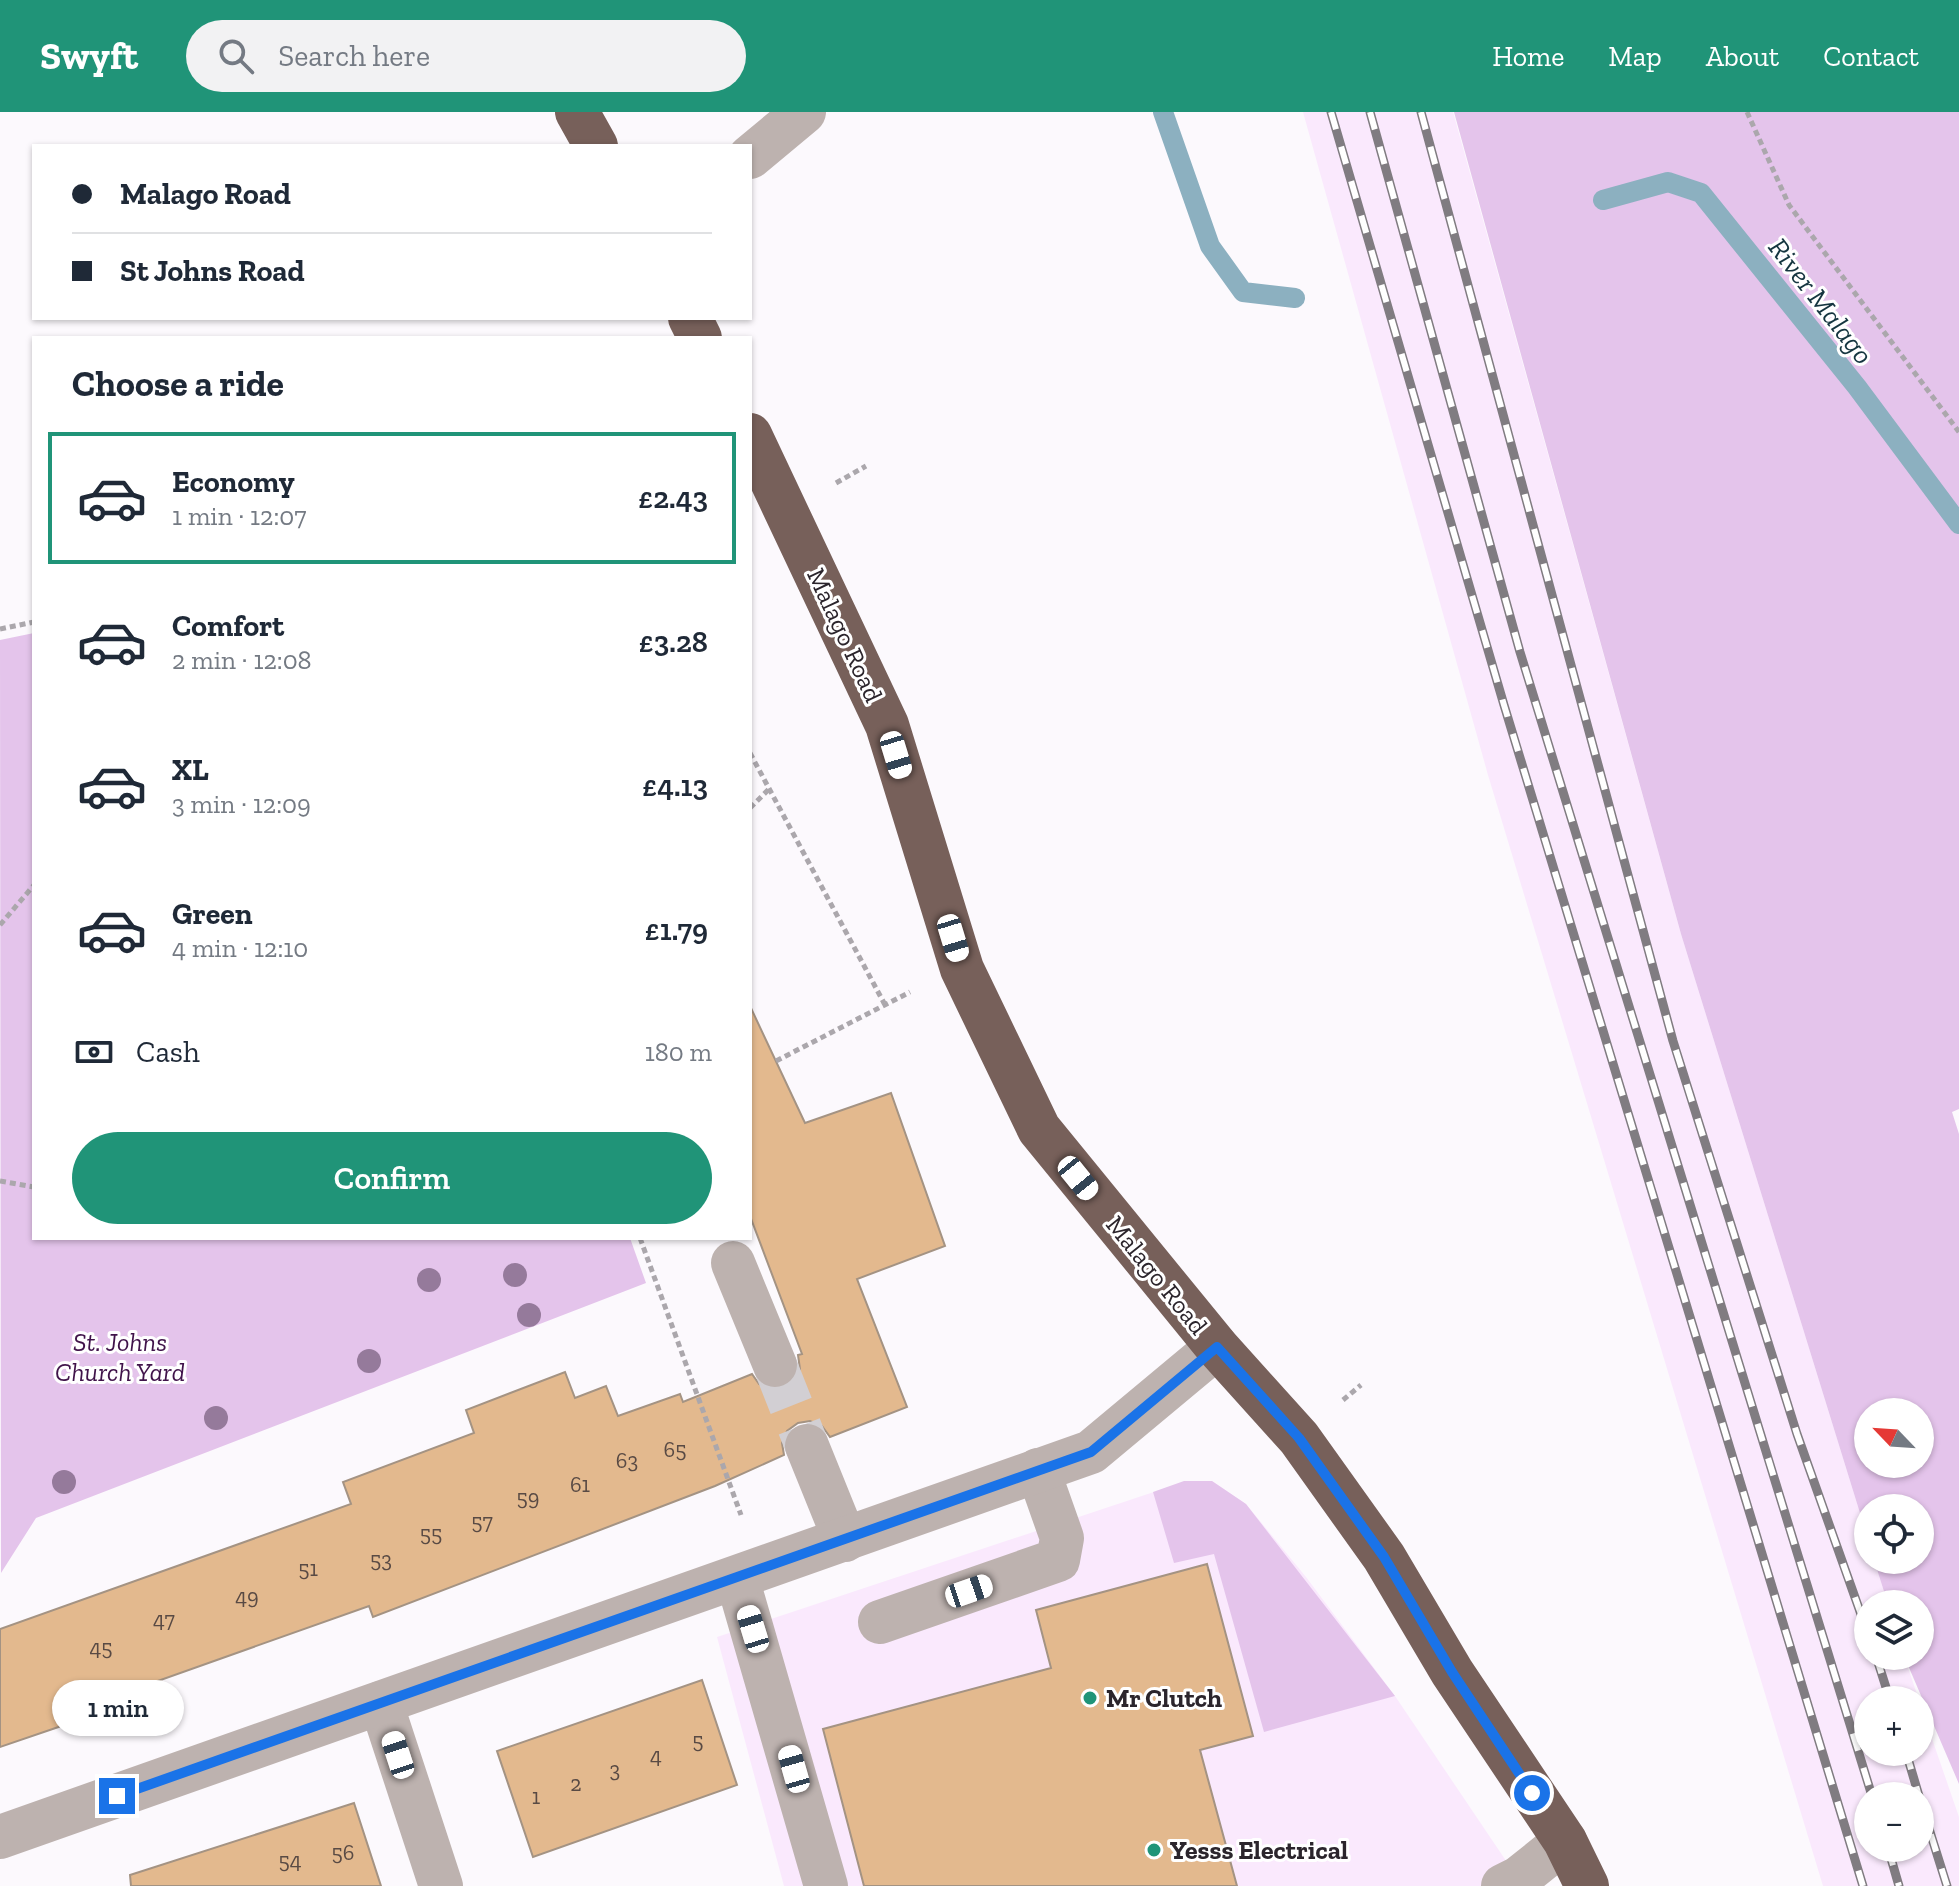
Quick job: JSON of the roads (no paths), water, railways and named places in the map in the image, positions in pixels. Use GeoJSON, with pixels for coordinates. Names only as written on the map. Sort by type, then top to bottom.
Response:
{"type":"FeatureCollection","features":[{"type":"Feature","properties":{"kind":"highway"},"geometry":{"type":"LineString","coordinates":[[577,112],[595,144]]}},
{"type":"Feature","properties":{"kind":"highway","name":"Malago Road"},"geometry":{"type":"LineString","coordinates":[[752,439],[887,725],[962,969],[1039,1129],[1217,1347],[1299,1438],[1384,1557],[1452,1672],[1565,1841],[1587,1886]]}},
{"type":"Feature","properties":{"kind":"street"},"geometry":{"type":"LineString","coordinates":[[752,155],[804,112]]}},
{"type":"Feature","properties":{"kind":"street"},"geometry":{"type":"LineString","coordinates":[[733,1263],[775,1365]]}},
{"type":"Feature","properties":{"kind":"street"},"geometry":{"type":"LineString","coordinates":[[0,1837],[1091,1452],[1217,1347]]}},
{"type":"Feature","properties":{"kind":"street"},"geometry":{"type":"LineString","coordinates":[[807,1446],[845,1540]]}},
{"type":"Feature","properties":{"kind":"street"},"geometry":{"type":"LineString","coordinates":[[880,1622],[1058,1560],[1062,1538],[1038,1470]]}},
{"type":"Feature","properties":{"kind":"street"},"geometry":{"type":"LineString","coordinates":[[749,1573],[826,1886]]}},
{"type":"Feature","properties":{"kind":"street"},"geometry":{"type":"LineString","coordinates":[[381,1703],[441,1886]]}},
{"type":"Feature","properties":{"kind":"street"},"geometry":{"type":"LineString","coordinates":[[1503,1886],[1519,1878],[1565,1841]]}},
{"type":"Feature","properties":{"kind":"waterway","name":"River Malago"},"geometry":{"type":"LineString","coordinates":[[1163,112],[1210,246],[1243,292],[1295,298]]}},
{"type":"Feature","properties":{"kind":"waterway","name":"River Malago"},"geometry":{"type":"LineString","coordinates":[[1603,200],[1668,182],[1701,193],[1857,387],[1959,524]]}},
{"type":"Feature","properties":{"kind":"tunnel"},"geometry":{"type":"LineString","coordinates":[[775,1365],[807,1446]]}},
{"type":"Feature","properties":{"kind":"railway"},"geometry":{"type":"LineString","coordinates":[[1331,112],[1504,705],[1863,1886]]}},
{"type":"Feature","properties":{"kind":"railway"},"geometry":{"type":"LineString","coordinates":[[1370,112],[1520,652],[1868,1782]]}},
{"type":"Feature","properties":{"kind":"railway"},"geometry":{"type":"LineString","coordinates":[[1421,112],[1673,1041],[1797,1434],[1854,1595]]}},
{"type":"Feature","properties":{"kind":"railway"},"geometry":{"type":"LineString","coordinates":[[1880,1670],[1886,1686]]}},
{"type":"Feature","properties":{"kind":"railway"},"geometry":{"type":"LineString","coordinates":[[1910,1766],[1915,1782]]}},
{"type":"Feature","properties":{"kind":"railway"},"geometry":{"type":"LineString","coordinates":[[1934,1845],[1947,1886]]}},
{"type":"Feature","properties":{"kind":"railway"},"geometry":{"type":"LineString","coordinates":[[1892,1862],[1899,1886]]}},
{"type":"Feature","properties":{"kind":"place","name":"Mr Clutch"},"geometry":{"type":"Point","coordinates":[1090,1698]}},
{"type":"Feature","properties":{"kind":"place","name":"Yesss Electrical"},"geometry":{"type":"Point","coordinates":[1154,1850]}},
{"type":"Feature","properties":{"kind":"park label","name":"St. Johns Church Yard"},"geometry":{"type":"Point","coordinates":[120,1357]}}]}
